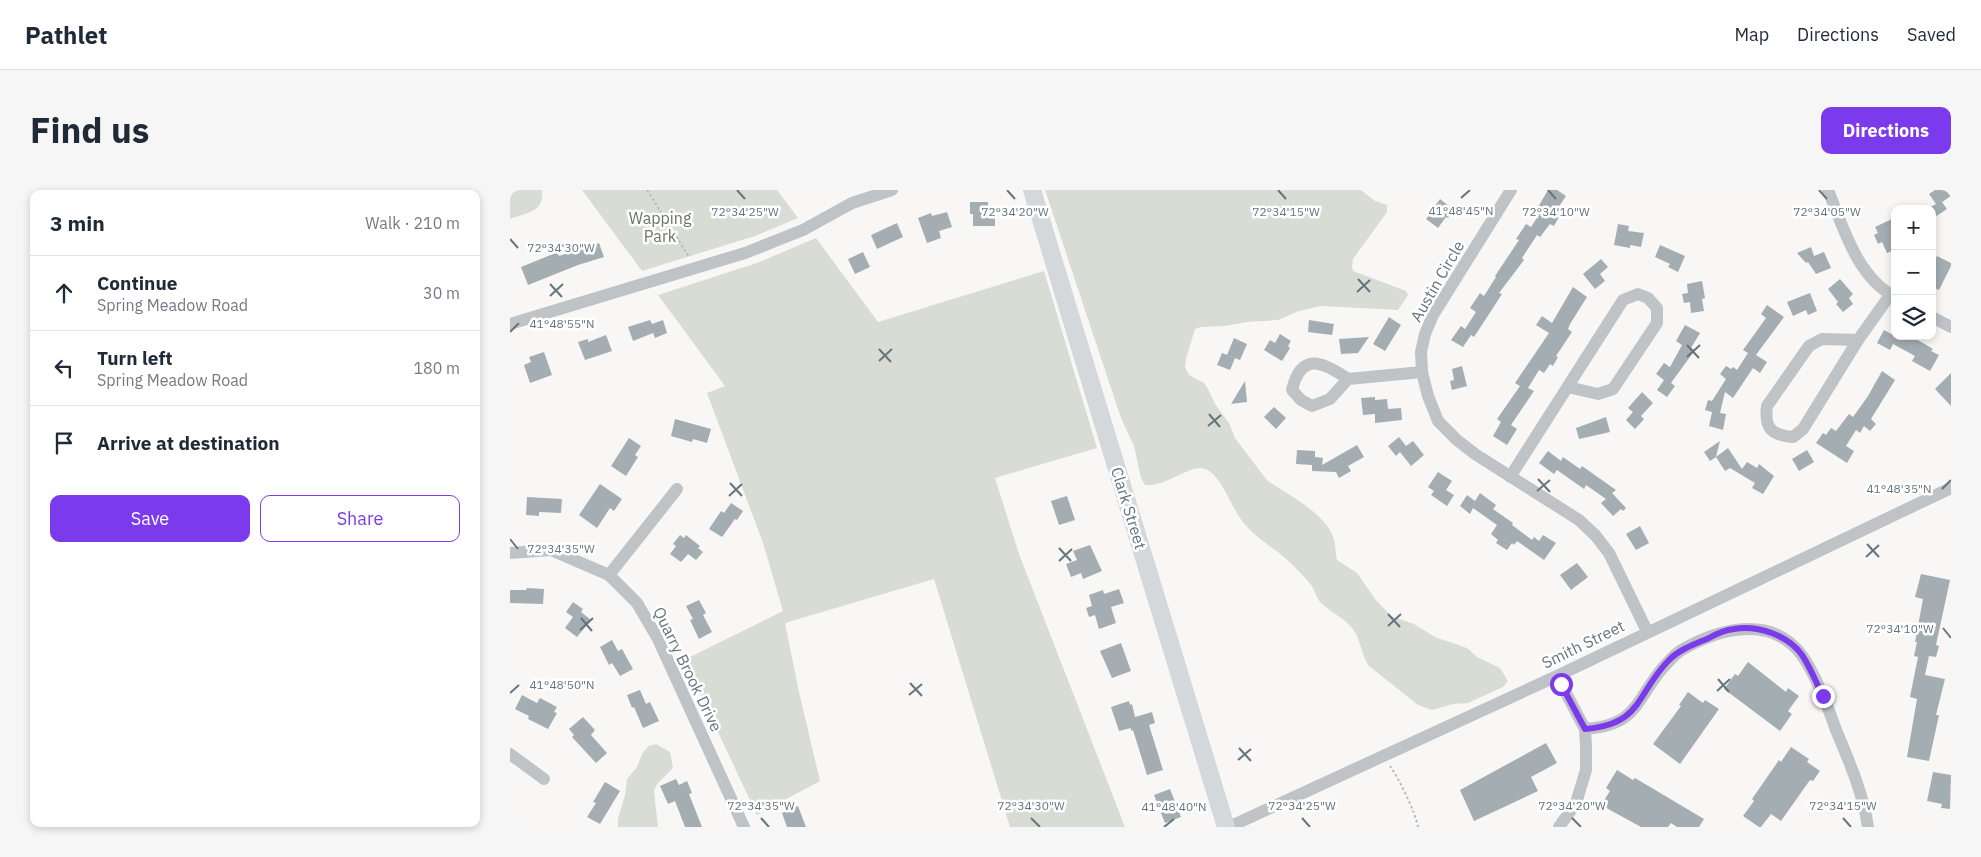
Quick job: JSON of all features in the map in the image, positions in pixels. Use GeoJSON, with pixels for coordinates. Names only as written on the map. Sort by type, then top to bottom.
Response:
{"type":"FeatureCollection","features":[{"type":"Feature","properties":{"kind":"main road","name":"Clark Street"},"geometry":{"type":"LineString","coordinates":[[1032,190],[1228,827]]}},
{"type":"Feature","properties":{"kind":"street"},"geometry":{"type":"LineString","coordinates":[[510,324],[745,252],[803,230],[852,203],[892,190]]}},
{"type":"Feature","properties":{"kind":"street","name":"Austin Circle"},"geometry":{"type":"LineString","coordinates":[[1511,190],[1433,315],[1425,334],[1420,352],[1422,372],[1428,396],[1438,421],[1457,440],[1474,454],[1579,520],[1595,535],[1609,553],[1646,632]]}},
{"type":"Feature","properties":{"kind":"street"},"geometry":{"type":"LineString","coordinates":[[1828,190],[1858,258],[1871,278],[1892,295]]}},
{"type":"Feature","properties":{"kind":"street"},"geometry":{"type":"LineString","coordinates":[[1510,477],[1623,300],[1638,294],[1648,298],[1657,308],[1657,322],[1613,389],[1598,394],[1568,387]]}},
{"type":"Feature","properties":{"kind":"street"},"geometry":{"type":"LineString","coordinates":[[1858,340],[1822,339],[1809,346],[1767,406],[1766,417],[1769,428],[1779,436],[1793,437],[1803,428],[1858,340],[1891,299]]}},
{"type":"Feature","properties":{"kind":"street"},"geometry":{"type":"LineString","coordinates":[[1936,319],[1951,327]]}},
{"type":"Feature","properties":{"kind":"street"},"geometry":{"type":"LineString","coordinates":[[1348,380],[1422,372]]}},
{"type":"Feature","properties":{"kind":"street","name":"Smith Street"},"geometry":{"type":"LineString","coordinates":[[1228,827],[1557,676],[1951,488]]}},
{"type":"Feature","properties":{"kind":"street"},"geometry":{"type":"LineString","coordinates":[[609,575],[677,489]]}},
{"type":"Feature","properties":{"kind":"street","name":"Quarry Brook Drive"},"geometry":{"type":"LineString","coordinates":[[510,553],[551,550],[609,575],[637,603],[658,639],[744,827]]}},
{"type":"Feature","properties":{"kind":"street"},"geometry":{"type":"LineString","coordinates":[[1585,729],[1603,727],[1617,722],[1630,714],[1669,660],[1680,651],[1734,629],[1754,628],[1770,632],[1789,642],[1801,654],[1823,696],[1852,768],[1868,827]]}},
{"type":"Feature","properties":{"kind":"street"},"geometry":{"type":"LineString","coordinates":[[1557,676],[1585,729],[1586,770],[1576,803],[1558,827]]}},
{"type":"Feature","properties":{"kind":"street"},"geometry":{"type":"LineString","coordinates":[[510,754],[544,778]]}},
{"type":"Feature","properties":{"kind":"path"},"geometry":{"type":"LineString","coordinates":[[646,190],[696,267]]}},
{"type":"Feature","properties":{"kind":"path"},"geometry":{"type":"LineString","coordinates":[[1390,766],[1398,778],[1417,819],[1418,827]]}},
{"type":"Feature","properties":{"kind":"green space"},"geometry":{"type":"Polygon","coordinates":[[[510,190],[542,190],[542,198],[538,207],[529,213],[510,219],[510,190]]]}},
{"type":"Feature","properties":{"kind":"green space","name":"Wapping Park"},"geometry":{"type":"Polygon","coordinates":[[[582,190],[777,190],[798,218],[755,236],[642,271],[582,190]]]}},
{"type":"Feature","properties":{"kind":"green space"},"geometry":{"type":"Polygon","coordinates":[[[1045,190],[1361,190],[1375,201],[1387,205],[1387,212],[1353,259],[1352,267],[1353,271],[1406,291],[1408,295],[1398,310],[1321,306],[1299,311],[1278,320],[1201,327],[1195,329],[1185,367],[1189,375],[1204,383],[1215,404],[1229,423],[1235,438],[1268,481],[1305,505],[1323,520],[1335,542],[1337,560],[1357,573],[1375,599],[1391,616],[1414,624],[1435,637],[1467,648],[1477,657],[1500,668],[1508,681],[1503,687],[1468,703],[1453,704],[1432,710],[1418,705],[1369,666],[1352,628],[1320,602],[1311,585],[1292,564],[1245,525],[1220,483],[1210,472],[1200,468],[1193,469],[1161,483],[1145,485],[1141,478],[1134,446],[1121,418],[1045,190]]]}},
{"type":"Feature","properties":{"kind":"green space"},"geometry":{"type":"Polygon","coordinates":[[[816,238],[878,322],[1044,271],[1097,448],[995,478],[1019,554],[1125,827],[1010,827],[934,579],[785,623],[820,781],[757,815],[684,660],[783,611],[763,543],[707,393],[725,386],[658,295],[757,263],[816,238]]]}},
{"type":"Feature","properties":{"kind":"green space"},"geometry":{"type":"Polygon","coordinates":[[[656,744],[670,752],[673,768],[657,784],[654,791],[658,827],[618,827],[627,779],[637,767],[643,752],[649,746],[656,744]]]}},
{"type":"Feature","properties":{"kind":"building"},"geometry":{"type":"Polygon","coordinates":[[[1548,190],[1557,190],[1566,196],[1558,208],[1563,210],[1554,226],[1550,224],[1540,237],[1537,235],[1522,258],[1524,260],[1499,293],[1502,294],[1474,337],[1471,335],[1463,347],[1451,340],[1461,326],[1465,329],[1476,312],[1470,308],[1480,293],[1484,296],[1519,240],[1516,239],[1526,224],[1531,227],[1542,210],[1538,207],[1548,190]]]}},
{"type":"Feature","properties":{"kind":"building"},"geometry":{"type":"Polygon","coordinates":[[[1935,190],[1951,190],[1951,196],[1942,202],[1947,209],[1936,216],[1936,205],[1934,205],[1936,204],[1929,194],[1935,190]]]}},
{"type":"Feature","properties":{"kind":"building"},"geometry":{"type":"Polygon","coordinates":[[[1440,199],[1454,210],[1438,228],[1426,219],[1440,199]]]}},
{"type":"Feature","properties":{"kind":"building"},"geometry":{"type":"Polygon","coordinates":[[[970,202],[988,202],[988,207],[995,207],[995,226],[973,226],[970,202]]]}},
{"type":"Feature","properties":{"kind":"building"},"geometry":{"type":"Polygon","coordinates":[[[947,212],[952,227],[939,231],[941,238],[927,243],[918,218],[931,213],[932,216],[947,212]]]}},
{"type":"Feature","properties":{"kind":"building"},"geometry":{"type":"Polygon","coordinates":[[[1891,219],[1891,252],[1887,253],[1882,242],[1878,244],[1874,235],[1878,233],[1875,227],[1891,219]]]}},
{"type":"Feature","properties":{"kind":"building"},"geometry":{"type":"Polygon","coordinates":[[[897,223],[903,237],[877,249],[871,235],[897,223]]]}},
{"type":"Feature","properties":{"kind":"building"},"geometry":{"type":"Polygon","coordinates":[[[1618,224],[1629,226],[1628,231],[1644,233],[1641,247],[1630,245],[1630,248],[1614,245],[1618,224]]]}},
{"type":"Feature","properties":{"kind":"building"},"geometry":{"type":"Polygon","coordinates":[[[599,243],[604,257],[528,285],[521,267],[558,252],[559,256],[599,243]]]}},
{"type":"Feature","properties":{"kind":"building"},"geometry":{"type":"Polygon","coordinates":[[[1660,245],[1685,256],[1678,272],[1668,267],[1670,264],[1655,257],[1660,245]]]}},
{"type":"Feature","properties":{"kind":"building"},"geometry":{"type":"Polygon","coordinates":[[[1811,247],[1814,256],[1824,252],[1831,268],[1816,274],[1808,262],[1806,263],[1797,253],[1811,247]]]}},
{"type":"Feature","properties":{"kind":"building"},"geometry":{"type":"Polygon","coordinates":[[[863,252],[870,267],[855,274],[848,259],[863,252]]]}},
{"type":"Feature","properties":{"kind":"building"},"geometry":{"type":"Polygon","coordinates":[[[1937,256],[1951,263],[1939,290],[1936,289],[1937,256]]]}},
{"type":"Feature","properties":{"kind":"building"},"geometry":{"type":"Polygon","coordinates":[[[1601,259],[1608,267],[1600,274],[1605,281],[1595,289],[1583,274],[1601,259]]]}},
{"type":"Feature","properties":{"kind":"building"},"geometry":{"type":"Polygon","coordinates":[[[1840,279],[1853,294],[1849,298],[1853,304],[1843,312],[1828,289],[1840,279]]]}},
{"type":"Feature","properties":{"kind":"building"},"geometry":{"type":"Polygon","coordinates":[[[1702,281],[1705,298],[1702,299],[1704,311],[1691,313],[1690,302],[1684,303],[1682,294],[1688,293],[1687,284],[1702,281]]]}},
{"type":"Feature","properties":{"kind":"building"},"geometry":{"type":"Polygon","coordinates":[[[1573,287],[1587,297],[1570,324],[1568,329],[1572,332],[1556,356],[1558,357],[1553,366],[1550,364],[1544,373],[1539,370],[1528,388],[1534,391],[1511,425],[1517,429],[1507,445],[1493,436],[1501,422],[1497,419],[1520,386],[1515,383],[1549,333],[1536,325],[1542,316],[1552,323],[1573,287]]]}},
{"type":"Feature","properties":{"kind":"building"},"geometry":{"type":"Polygon","coordinates":[[[1810,293],[1817,311],[1808,315],[1806,310],[1793,316],[1787,302],[1810,293]]]}},
{"type":"Feature","properties":{"kind":"building"},"geometry":{"type":"Polygon","coordinates":[[[1767,305],[1784,317],[1756,355],[1767,362],[1760,373],[1753,368],[1733,398],[1725,392],[1720,413],[1726,414],[1723,430],[1709,426],[1712,412],[1705,410],[1708,400],[1712,401],[1726,379],[1720,374],[1726,366],[1737,370],[1748,353],[1743,350],[1766,318],[1761,314],[1767,305]]]}},
{"type":"Feature","properties":{"kind":"building"},"geometry":{"type":"Polygon","coordinates":[[[1389,317],[1401,325],[1385,351],[1373,344],[1389,317]]]}},
{"type":"Feature","properties":{"kind":"building"},"geometry":{"type":"Polygon","coordinates":[[[650,320],[652,324],[663,320],[667,333],[655,338],[653,333],[633,341],[628,327],[650,320]]]}},
{"type":"Feature","properties":{"kind":"building"},"geometry":{"type":"Polygon","coordinates":[[[1309,320],[1334,324],[1332,335],[1308,332],[1309,320]]]}},
{"type":"Feature","properties":{"kind":"building"},"geometry":{"type":"Polygon","coordinates":[[[1685,325],[1700,333],[1691,348],[1695,350],[1671,383],[1675,386],[1667,397],[1657,390],[1664,380],[1656,374],[1664,363],[1670,367],[1682,345],[1676,341],[1685,325]]]}},
{"type":"Feature","properties":{"kind":"building"},"geometry":{"type":"Polygon","coordinates":[[[1884,330],[1891,334],[1891,340],[1918,340],[1939,355],[1930,371],[1912,361],[1915,356],[1893,344],[1890,350],[1877,343],[1884,330]]]}},
{"type":"Feature","properties":{"kind":"building"},"geometry":{"type":"Polygon","coordinates":[[[1280,334],[1291,341],[1288,346],[1290,348],[1282,361],[1264,350],[1270,340],[1275,343],[1280,334]]]}},
{"type":"Feature","properties":{"kind":"building"},"geometry":{"type":"Polygon","coordinates":[[[606,335],[612,351],[585,360],[578,342],[588,339],[588,342],[606,335]]]}},
{"type":"Feature","properties":{"kind":"building"},"geometry":{"type":"Polygon","coordinates":[[[1369,337],[1358,353],[1341,354],[1339,339],[1369,337]]]}},
{"type":"Feature","properties":{"kind":"building"},"geometry":{"type":"Polygon","coordinates":[[[1234,338],[1247,344],[1240,360],[1227,355],[1234,338]]]}},
{"type":"Feature","properties":{"kind":"building"},"geometry":{"type":"Polygon","coordinates":[[[544,352],[552,375],[530,383],[524,365],[531,362],[529,357],[544,352]]]}},
{"type":"Feature","properties":{"kind":"building"},"geometry":{"type":"Polygon","coordinates":[[[1222,353],[1235,358],[1230,370],[1217,365],[1222,353]]]}},
{"type":"Feature","properties":{"kind":"building"},"geometry":{"type":"Polygon","coordinates":[[[1462,366],[1467,386],[1452,390],[1450,381],[1454,380],[1452,369],[1462,366]]]}},
{"type":"Feature","properties":{"kind":"building"},"geometry":{"type":"Polygon","coordinates":[[[1882,371],[1895,380],[1871,419],[1876,424],[1870,431],[1864,426],[1860,433],[1856,430],[1846,446],[1854,451],[1847,463],[1816,443],[1823,433],[1826,435],[1831,428],[1836,431],[1849,414],[1853,417],[1882,371]]]}},
{"type":"Feature","properties":{"kind":"building"},"geometry":{"type":"Polygon","coordinates":[[[1951,373],[1951,406],[1935,389],[1951,373]]]}},
{"type":"Feature","properties":{"kind":"building"},"geometry":{"type":"Polygon","coordinates":[[[1245,381],[1247,402],[1231,404],[1245,381]]]}},
{"type":"Feature","properties":{"kind":"building"},"geometry":{"type":"Polygon","coordinates":[[[1642,392],[1653,403],[1641,416],[1644,419],[1635,429],[1626,420],[1633,412],[1628,408],[1642,392]]]}},
{"type":"Feature","properties":{"kind":"building"},"geometry":{"type":"Polygon","coordinates":[[[1375,397],[1375,400],[1387,399],[1388,409],[1401,408],[1402,420],[1375,423],[1375,414],[1363,415],[1361,398],[1375,397]]]}},
{"type":"Feature","properties":{"kind":"building"},"geometry":{"type":"Polygon","coordinates":[[[1274,407],[1286,418],[1276,429],[1264,417],[1274,407]]]}},
{"type":"Feature","properties":{"kind":"building"},"geometry":{"type":"Polygon","coordinates":[[[1606,417],[1610,432],[1579,439],[1576,428],[1606,417]]]}},
{"type":"Feature","properties":{"kind":"building"},"geometry":{"type":"Polygon","coordinates":[[[675,419],[711,429],[707,443],[693,439],[692,442],[671,436],[675,419]]]}},
{"type":"Feature","properties":{"kind":"building"},"geometry":{"type":"Polygon","coordinates":[[[1399,437],[1406,446],[1413,441],[1424,455],[1411,466],[1400,452],[1396,456],[1388,446],[1399,437]]]}},
{"type":"Feature","properties":{"kind":"building"},"geometry":{"type":"Polygon","coordinates":[[[629,438],[641,446],[635,455],[638,457],[626,476],[611,466],[629,438]]]}},
{"type":"Feature","properties":{"kind":"building"},"geometry":{"type":"Polygon","coordinates":[[[1720,441],[1716,457],[1710,461],[1704,452],[1720,441]]]}},
{"type":"Feature","properties":{"kind":"building"},"geometry":{"type":"Polygon","coordinates":[[[1357,445],[1364,457],[1348,466],[1351,471],[1339,478],[1336,472],[1312,471],[1312,465],[1296,464],[1297,450],[1315,451],[1315,457],[1323,458],[1322,465],[1357,445]]]}},
{"type":"Feature","properties":{"kind":"building"},"geometry":{"type":"Polygon","coordinates":[[[1728,448],[1742,469],[1747,462],[1757,468],[1759,464],[1774,476],[1763,494],[1752,488],[1755,483],[1730,468],[1725,471],[1716,457],[1728,448]]]}},
{"type":"Feature","properties":{"kind":"building"},"geometry":{"type":"Polygon","coordinates":[[[1807,450],[1814,462],[1799,471],[1792,459],[1807,450]]]}},
{"type":"Feature","properties":{"kind":"building"},"geometry":{"type":"Polygon","coordinates":[[[1548,451],[1561,461],[1563,457],[1580,469],[1582,466],[1616,490],[1612,493],[1626,508],[1623,511],[1621,509],[1613,516],[1601,503],[1606,499],[1586,485],[1584,489],[1557,470],[1554,474],[1539,463],[1548,451]]]}},
{"type":"Feature","properties":{"kind":"building"},"geometry":{"type":"Polygon","coordinates":[[[1438,472],[1452,481],[1446,490],[1454,495],[1447,506],[1431,495],[1434,491],[1428,487],[1438,472]]]}},
{"type":"Feature","properties":{"kind":"building"},"geometry":{"type":"Polygon","coordinates":[[[600,484],[622,499],[614,511],[610,508],[597,528],[579,515],[600,484]]]}},
{"type":"Feature","properties":{"kind":"building"},"geometry":{"type":"Polygon","coordinates":[[[1480,493],[1496,505],[1493,509],[1532,540],[1534,537],[1539,541],[1543,535],[1556,543],[1544,560],[1517,541],[1514,545],[1512,543],[1507,550],[1496,543],[1498,540],[1491,534],[1497,525],[1473,508],[1470,514],[1460,506],[1467,495],[1475,501],[1480,493]]]}},
{"type":"Feature","properties":{"kind":"building"},"geometry":{"type":"Polygon","coordinates":[[[1067,496],[1075,520],[1059,525],[1051,501],[1067,496]]]}},
{"type":"Feature","properties":{"kind":"building"},"geometry":{"type":"Polygon","coordinates":[[[527,497],[562,499],[561,513],[539,512],[539,516],[526,515],[527,497]]]}},
{"type":"Feature","properties":{"kind":"building"},"geometry":{"type":"Polygon","coordinates":[[[731,503],[743,511],[722,537],[709,529],[721,511],[724,513],[731,503]]]}},
{"type":"Feature","properties":{"kind":"building"},"geometry":{"type":"Polygon","coordinates":[[[1640,526],[1649,543],[1636,550],[1626,534],[1640,526]]]}},
{"type":"Feature","properties":{"kind":"building"},"geometry":{"type":"Polygon","coordinates":[[[680,535],[684,538],[686,535],[700,546],[698,548],[703,552],[696,560],[688,554],[681,562],[670,554],[676,546],[673,544],[680,535]]]}},
{"type":"Feature","properties":{"kind":"building"},"geometry":{"type":"Polygon","coordinates":[[[1090,545],[1102,571],[1083,579],[1081,573],[1071,577],[1066,564],[1077,560],[1073,551],[1090,545]]]}},
{"type":"Feature","properties":{"kind":"building"},"geometry":{"type":"Polygon","coordinates":[[[1577,563],[1588,577],[1571,590],[1560,575],[1577,563]]]}},
{"type":"Feature","properties":{"kind":"building"},"geometry":{"type":"Polygon","coordinates":[[[1921,574],[1950,580],[1936,645],[1939,646],[1936,657],[1929,656],[1925,675],[1945,679],[1936,715],[1939,715],[1929,761],[1907,757],[1917,699],[1910,697],[1918,657],[1914,656],[1917,642],[1915,642],[1923,599],[1915,597],[1921,574]]]}},
{"type":"Feature","properties":{"kind":"building"},"geometry":{"type":"Polygon","coordinates":[[[527,588],[544,589],[543,604],[510,603],[510,590],[526,590],[527,588]]]}},
{"type":"Feature","properties":{"kind":"building"},"geometry":{"type":"Polygon","coordinates":[[[1119,589],[1124,603],[1111,607],[1116,623],[1099,629],[1095,615],[1089,617],[1086,608],[1092,606],[1089,595],[1103,590],[1104,594],[1119,589]]]}},
{"type":"Feature","properties":{"kind":"building"},"geometry":{"type":"Polygon","coordinates":[[[699,600],[706,613],[703,615],[712,632],[699,639],[690,620],[693,619],[686,606],[699,600]]]}},
{"type":"Feature","properties":{"kind":"building"},"geometry":{"type":"Polygon","coordinates":[[[573,602],[583,609],[581,612],[591,620],[577,637],[565,628],[573,617],[566,612],[573,602]]]}},
{"type":"Feature","properties":{"kind":"building"},"geometry":{"type":"Polygon","coordinates":[[[612,640],[618,651],[622,649],[633,669],[620,676],[612,663],[609,665],[600,647],[612,640]]]}},
{"type":"Feature","properties":{"kind":"building"},"geometry":{"type":"Polygon","coordinates":[[[1121,643],[1131,671],[1112,678],[1100,651],[1121,643]]]}},
{"type":"Feature","properties":{"kind":"building"},"geometry":{"type":"Polygon","coordinates":[[[1748,662],[1786,692],[1788,688],[1799,696],[1788,711],[1792,714],[1780,731],[1724,689],[1735,674],[1738,676],[1748,662]]]}},
{"type":"Feature","properties":{"kind":"building"},"geometry":{"type":"Polygon","coordinates":[[[640,690],[646,704],[650,702],[659,721],[643,728],[627,695],[640,690]]]}},
{"type":"Feature","properties":{"kind":"building"},"geometry":{"type":"Polygon","coordinates":[[[1688,692],[1703,703],[1705,700],[1719,709],[1680,764],[1653,744],[1681,706],[1679,705],[1688,692]]]}},
{"type":"Feature","properties":{"kind":"building"},"geometry":{"type":"Polygon","coordinates":[[[522,695],[537,703],[540,698],[557,707],[554,712],[557,713],[548,729],[528,719],[529,716],[515,709],[522,695]]]}},
{"type":"Feature","properties":{"kind":"building"},"geometry":{"type":"Polygon","coordinates":[[[1129,701],[1130,705],[1132,704],[1135,717],[1152,712],[1155,723],[1149,725],[1163,770],[1147,775],[1133,730],[1131,731],[1131,728],[1119,731],[1111,707],[1129,701]]]}},
{"type":"Feature","properties":{"kind":"building"},"geometry":{"type":"Polygon","coordinates":[[[583,717],[595,730],[591,735],[607,753],[596,763],[572,737],[574,735],[569,729],[583,717]]]}},
{"type":"Feature","properties":{"kind":"building"},"geometry":{"type":"Polygon","coordinates":[[[1546,743],[1557,763],[1531,777],[1538,791],[1474,821],[1460,790],[1546,743]]]}},
{"type":"Feature","properties":{"kind":"building"},"geometry":{"type":"Polygon","coordinates":[[[1791,747],[1809,759],[1807,762],[1820,771],[1813,781],[1810,780],[1781,821],[1771,814],[1759,827],[1743,816],[1754,801],[1752,799],[1779,760],[1781,762],[1791,747]]]}},
{"type":"Feature","properties":{"kind":"building"},"geometry":{"type":"Polygon","coordinates":[[[1617,770],[1633,780],[1635,778],[1704,819],[1699,827],[1677,827],[1671,823],[1668,827],[1641,827],[1601,805],[1610,791],[1606,788],[1617,770]]]}},
{"type":"Feature","properties":{"kind":"building"},"geometry":{"type":"Polygon","coordinates":[[[1933,772],[1951,775],[1950,809],[1941,808],[1942,804],[1927,801],[1933,772]]]}},
{"type":"Feature","properties":{"kind":"building"},"geometry":{"type":"Polygon","coordinates":[[[676,779],[679,785],[687,781],[692,793],[689,794],[702,827],[685,827],[675,801],[668,804],[660,786],[676,779]]]}},
{"type":"Feature","properties":{"kind":"building"},"geometry":{"type":"Polygon","coordinates":[[[605,782],[620,791],[600,824],[587,817],[596,803],[593,802],[605,782]]]}},
{"type":"Feature","properties":{"kind":"building"},"geometry":{"type":"Polygon","coordinates":[[[1170,789],[1181,817],[1165,823],[1154,795],[1170,789]]]}},
{"type":"Feature","properties":{"kind":"building"},"geometry":{"type":"Polygon","coordinates":[[[798,806],[806,827],[787,827],[782,813],[798,806]]]}},
{"type":"Feature","properties":{"kind":"route"},"geometry":{"type":"LineString","coordinates":[[1561,684],[1585,729],[1603,727],[1617,722],[1630,714],[1669,660],[1680,651],[1716,634],[1734,629],[1754,628],[1770,632],[1789,642],[1801,654],[1823,696]]}}]}
